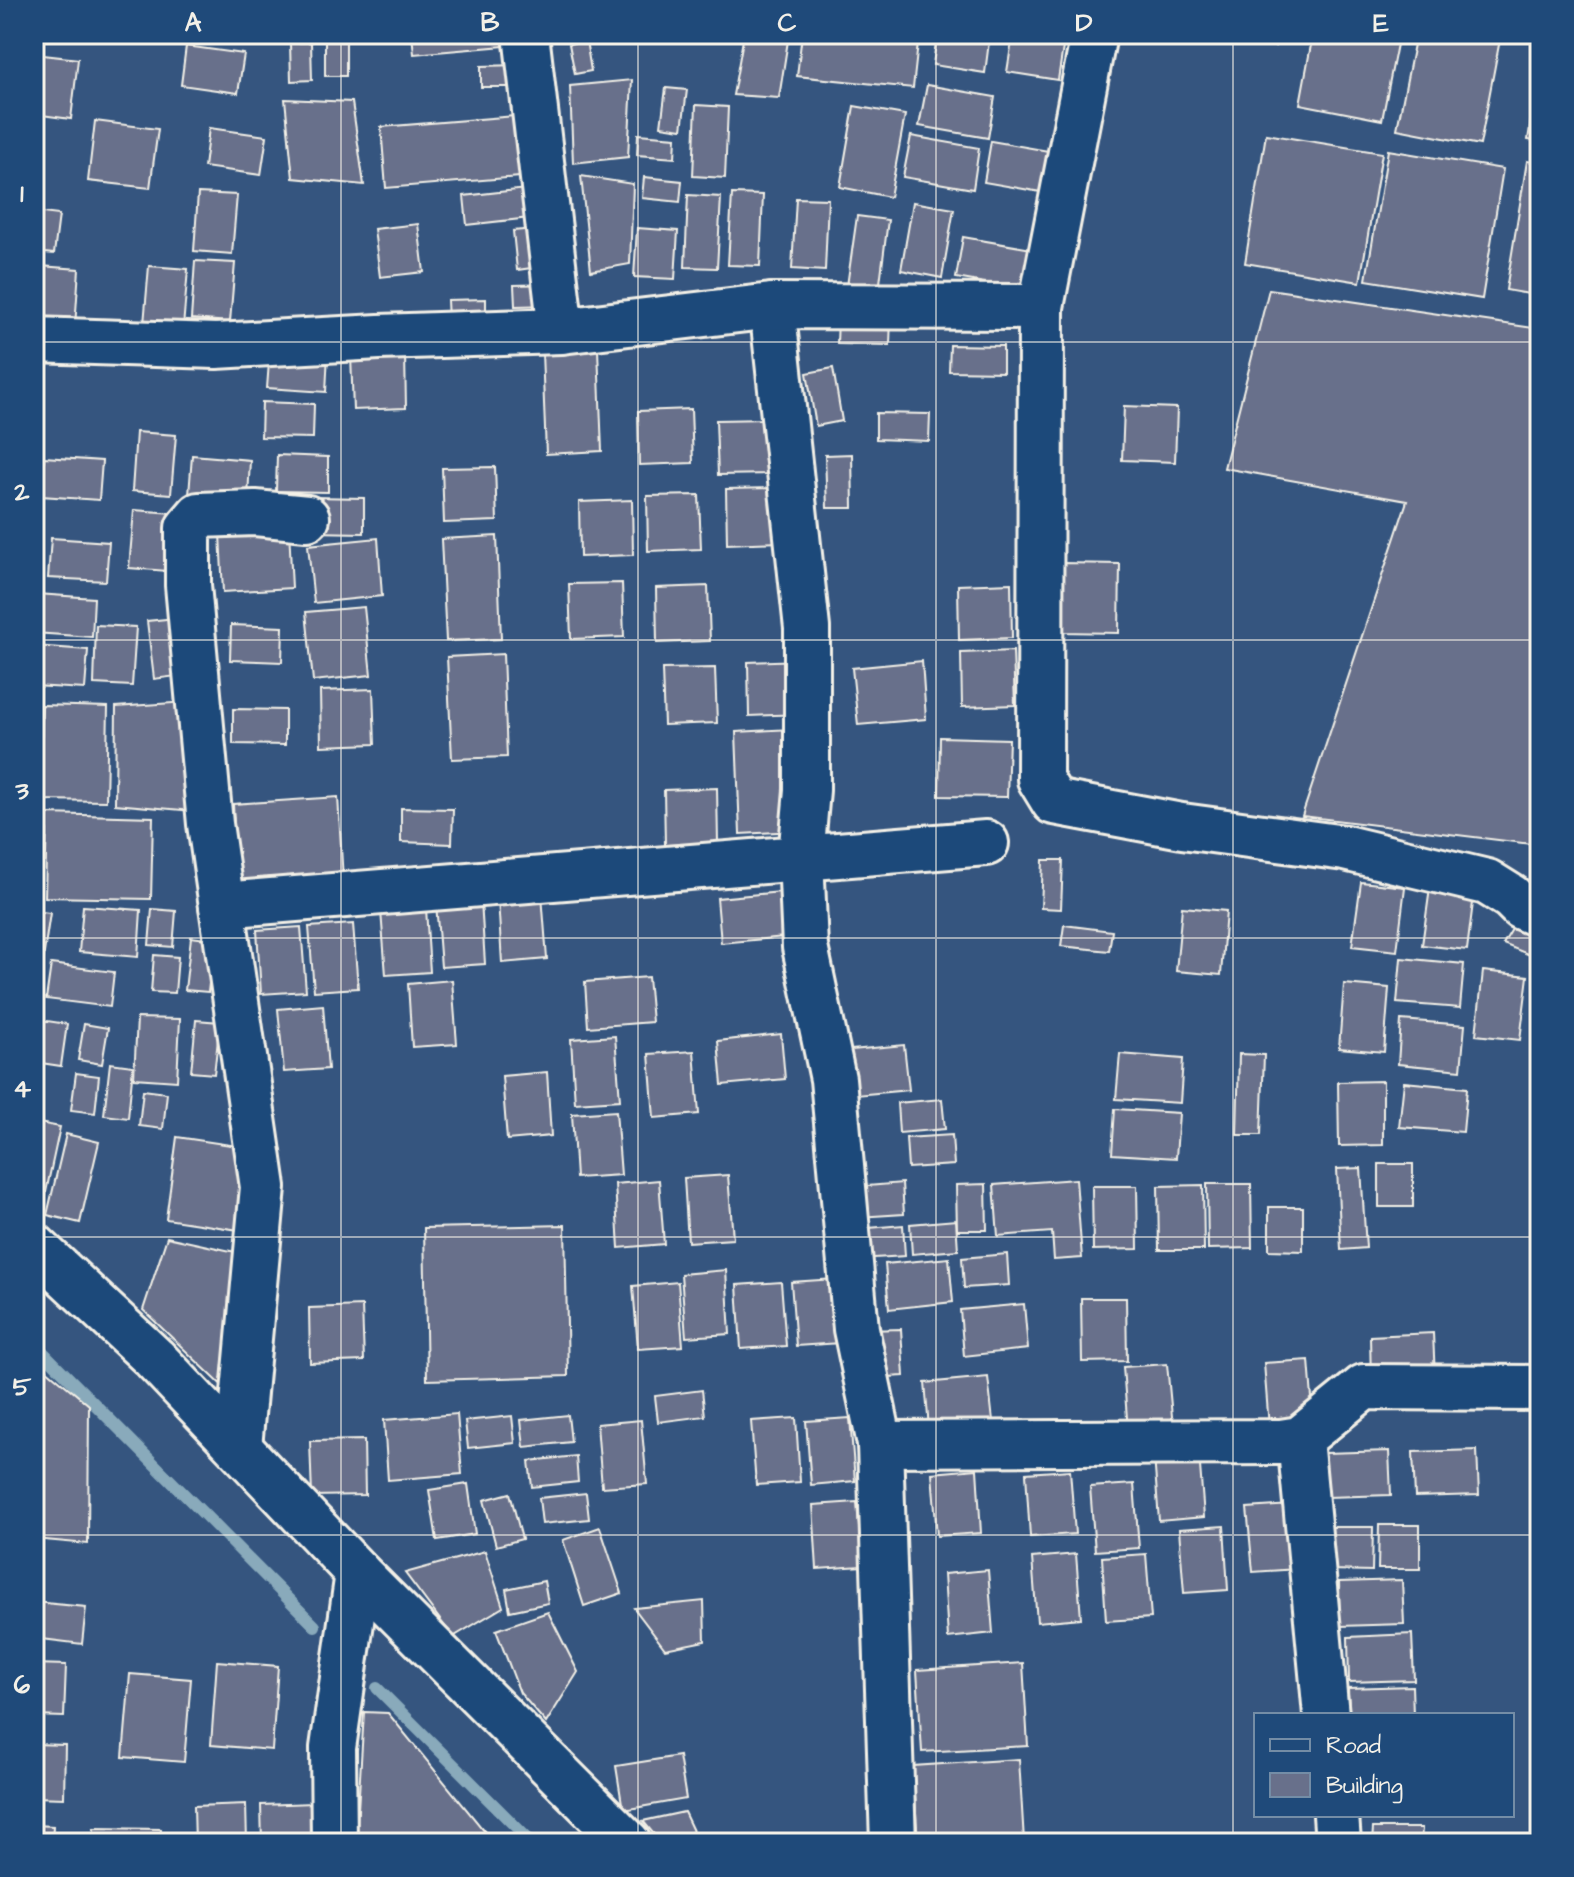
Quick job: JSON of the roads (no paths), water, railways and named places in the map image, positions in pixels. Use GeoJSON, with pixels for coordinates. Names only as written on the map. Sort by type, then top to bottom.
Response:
{"type":"FeatureCollection","features":[{"type":"Feature","properties":{"kind":"street"},"geometry":{"type":"LineString","coordinates":[[526,34],[561,331]]}},
{"type":"Feature","properties":{"kind":"street"},"geometry":{"type":"LineString","coordinates":[[1094,34],[1041,307],[1040,779],[1054,802],[1182,826],[1345,848],[1487,882],[1521,907],[1540,915]]}},
{"type":"Feature","properties":{"kind":"street"},"geometry":{"type":"LineString","coordinates":[[772,306],[807,628],[807,790],[801,857],[805,947],[833,1079],[856,1329],[880,1444],[893,1843]]}},
{"type":"Feature","properties":{"kind":"street"},"geometry":{"type":"LineString","coordinates":[[34,340],[216,346],[561,331],[772,306],[1041,307]]}},
{"type":"Feature","properties":{"kind":"street"},"geometry":{"type":"LineString","coordinates":[[239,1447],[263,1187],[210,824],[188,585],[188,528],[199,515],[255,513],[307,518]]}},
{"type":"Feature","properties":{"kind":"street"},"geometry":{"type":"LineString","coordinates":[[222,905],[986,843]]}},
{"type":"Feature","properties":{"kind":"street"},"geometry":{"type":"LineString","coordinates":[[34,1246],[154,1358],[358,1573],[628,1843]]}},
{"type":"Feature","properties":{"kind":"street"},"geometry":{"type":"LineString","coordinates":[[880,1444],[1281,1442],[1300,1439],[1364,1387],[1540,1388]]}},
{"type":"Feature","properties":{"kind":"street"},"geometry":{"type":"LineString","coordinates":[[1300,1439],[1326,1713]]}},
{"type":"Feature","properties":{"kind":"street"},"geometry":{"type":"LineString","coordinates":[[334,1843],[333,1748],[358,1573]]}},
{"type":"Feature","properties":{"kind":"street"},"geometry":{"type":"LineString","coordinates":[[1336,1817],[1338,1843]]}},
{"type":"Feature","properties":{"kind":"waterway"},"geometry":{"type":"LineString","coordinates":[[34,1343],[315,1626]]}},
{"type":"Feature","properties":{"kind":"waterway"},"geometry":{"type":"LineString","coordinates":[[377,1688],[532,1843]]}}]}
